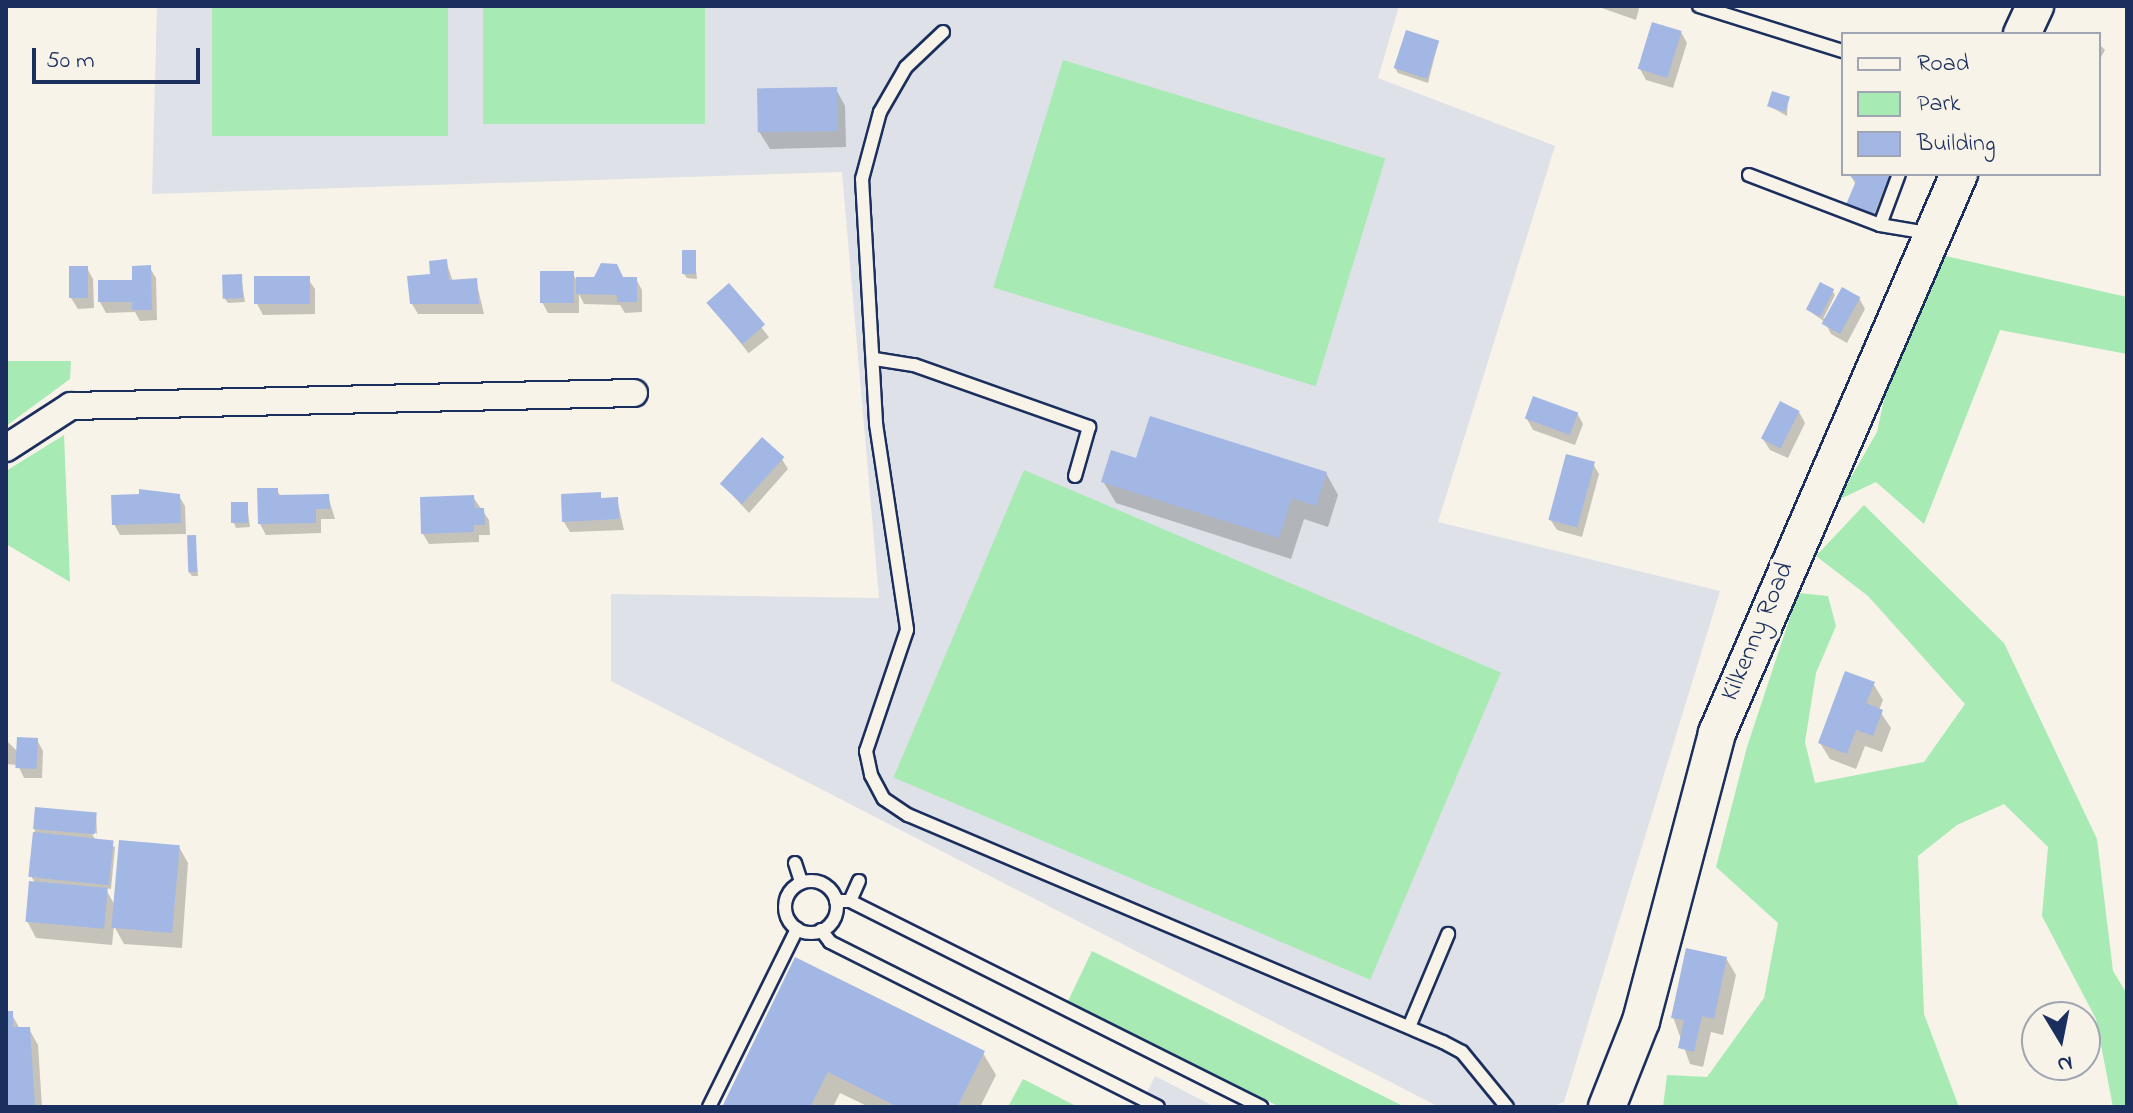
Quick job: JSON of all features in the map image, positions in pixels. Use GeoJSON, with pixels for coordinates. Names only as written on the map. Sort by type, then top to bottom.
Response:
{"type":"FeatureCollection","features":[{"type":"Feature","properties":{"kind":"main road"},"geometry":{"type":"LineString","coordinates":[[2023,32],[2035,6]]}},
{"type":"Feature","properties":{"kind":"main road","name":"Kilkenny Road"},"geometry":{"type":"LineString","coordinates":[[1607,1107],[1641,1021],[1717,733],[1958,176]]}},
{"type":"Feature","properties":{"kind":"street"},"geometry":{"type":"LineString","coordinates":[[6,448],[71,406],[634,393]]}},
{"type":"Feature","properties":{"kind":"lane"},"geometry":{"type":"LineString","coordinates":[[1699,6],[1841,50]]}},
{"type":"Feature","properties":{"kind":"lane"},"geometry":{"type":"LineString","coordinates":[[943,32],[906,67],[880,112],[866,150],[864,214],[875,359],[876,424],[907,630],[866,751],[884,799],[908,815],[1462,1052],[1507,1107]]}},
{"type":"Feature","properties":{"kind":"lane"},"geometry":{"type":"LineString","coordinates":[[1749,175],[1880,225],[1931,234]]}},
{"type":"Feature","properties":{"kind":"lane"},"geometry":{"type":"LineString","coordinates":[[1880,225],[1898,176]]}},
{"type":"Feature","properties":{"kind":"lane"},"geometry":{"type":"LineString","coordinates":[[875,359],[914,365],[1089,427],[1075,476]]}},
{"type":"Feature","properties":{"kind":"lane"},"geometry":{"type":"LineString","coordinates":[[795,863],[801,882]]}},
{"type":"Feature","properties":{"kind":"lane"},"geometry":{"type":"LineString","coordinates":[[850,901],[859,881]]}},
{"type":"Feature","properties":{"kind":"lane"},"geometry":{"type":"LineString","coordinates":[[797,929],[787,916],[786,900],[801,882]]}},
{"type":"Feature","properties":{"kind":"lane"},"geometry":{"type":"LineString","coordinates":[[797,929],[821,930],[834,918],[836,901],[827,886],[801,882]]}},
{"type":"Feature","properties":{"kind":"lane"},"geometry":{"type":"LineString","coordinates":[[771,898],[786,900]]}},
{"type":"Feature","properties":{"kind":"lane"},"geometry":{"type":"LineString","coordinates":[[836,901],[850,901],[1261,1107]]}},
{"type":"Feature","properties":{"kind":"lane"},"geometry":{"type":"LineString","coordinates":[[709,1107],[797,929]]}},
{"type":"Feature","properties":{"kind":"lane"},"geometry":{"type":"LineString","coordinates":[[821,930],[830,942],[1158,1107]]}},
{"type":"Feature","properties":{"kind":"lane"},"geometry":{"type":"LineString","coordinates":[[1409,1027],[1448,934]]}},
{"type":"Feature","properties":{"kind":"shaded area"},"geometry":{"type":"Polygon","coordinates":[[[157,6],[1399,6],[1378,78],[1555,146],[1438,522],[1720,591],[1564,1102],[1550,1107],[1439,1107],[611,681],[611,594],[879,598],[842,172],[152,194],[157,6]]]}},
{"type":"Feature","properties":{"kind":"shaded area"},"geometry":{"type":"Polygon","coordinates":[[[1155,1076],[1215,1107],[1140,1107],[1155,1076]]]}},
{"type":"Feature","properties":{"kind":"green space"},"geometry":{"type":"Polygon","coordinates":[[[212,6],[448,6],[448,136],[212,136],[212,6]]]}},
{"type":"Feature","properties":{"kind":"green space"},"geometry":{"type":"Polygon","coordinates":[[[483,6],[705,6],[705,124],[483,124],[483,6]]]}},
{"type":"Feature","properties":{"kind":"green space"},"geometry":{"type":"Polygon","coordinates":[[[1063,60],[1385,159],[1316,386],[993,288],[1063,60]]]}},
{"type":"Feature","properties":{"kind":"green space"},"geometry":{"type":"Polygon","coordinates":[[[1941,255],[2127,297],[2127,354],[2000,330],[1924,524],[1876,482],[1838,500],[1877,432],[1893,358],[1941,255]]]}},
{"type":"Feature","properties":{"kind":"green space"},"geometry":{"type":"Polygon","coordinates":[[[6,361],[71,361],[70,379],[6,426],[6,361]]]}},
{"type":"Feature","properties":{"kind":"green space"},"geometry":{"type":"Polygon","coordinates":[[[64,435],[70,582],[6,544],[6,471],[64,435]]]}},
{"type":"Feature","properties":{"kind":"green space"},"geometry":{"type":"Polygon","coordinates":[[[1024,470],[1501,672],[1370,980],[893,777],[1024,470]]]}},
{"type":"Feature","properties":{"kind":"green space"},"geometry":{"type":"Polygon","coordinates":[[[1864,505],[2004,643],[2097,839],[2113,971],[2127,994],[2127,1107],[2113,1107],[2101,1045],[2101,1001],[2087,1001],[2042,916],[2048,847],[2004,804],[1957,825],[1918,856],[1924,1014],[1959,1107],[1663,1107],[1667,1075],[1707,1077],[1764,998],[1778,923],[1716,867],[1747,747],[1798,593],[1828,596],[1836,626],[1816,673],[1805,742],[1815,783],[1924,762],[1965,704],[1868,596],[1816,556],[1864,505]]]}},
{"type":"Feature","properties":{"kind":"green space"},"geometry":{"type":"Polygon","coordinates":[[[1092,951],[1405,1107],[1280,1107],[1068,1001],[1092,951]]]}},
{"type":"Feature","properties":{"kind":"green space"},"geometry":{"type":"Polygon","coordinates":[[[1023,1079],[1078,1107],[1008,1107],[1023,1079]]]}},
{"type":"Feature","properties":{"kind":"building"},"geometry":{"type":"Polygon","coordinates":[[[1652,22],[1682,31],[1667,78],[1638,69],[1652,22]]]}},
{"type":"Feature","properties":{"kind":"building"},"geometry":{"type":"Polygon","coordinates":[[[1406,30],[1439,41],[1427,79],[1394,68],[1406,30]]]}},
{"type":"Feature","properties":{"kind":"building"},"geometry":{"type":"Polygon","coordinates":[[[837,87],[838,131],[758,132],[757,88],[837,87]]]}},
{"type":"Feature","properties":{"kind":"building"},"geometry":{"type":"Polygon","coordinates":[[[1772,91],[1790,97],[1785,112],[1767,106],[1772,91]]]}},
{"type":"Feature","properties":{"kind":"building"},"geometry":{"type":"Polygon","coordinates":[[[1850,176],[1889,176],[1872,218],[1845,207],[1856,181],[1850,176]]]}},
{"type":"Feature","properties":{"kind":"building"},"geometry":{"type":"Polygon","coordinates":[[[682,250],[696,250],[696,274],[682,274],[682,250]]]}},
{"type":"Feature","properties":{"kind":"building"},"geometry":{"type":"Polygon","coordinates":[[[447,259],[449,280],[477,278],[479,304],[410,304],[407,276],[430,274],[429,261],[447,259]]]}},
{"type":"Feature","properties":{"kind":"building"},"geometry":{"type":"Polygon","coordinates":[[[601,263],[617,264],[623,277],[637,277],[637,302],[617,302],[617,295],[576,294],[576,277],[594,277],[601,263]]]}},
{"type":"Feature","properties":{"kind":"building"},"geometry":{"type":"Polygon","coordinates":[[[151,265],[152,310],[132,310],[132,302],[98,302],[98,280],[132,280],[132,266],[151,265]]]}},
{"type":"Feature","properties":{"kind":"building"},"geometry":{"type":"Polygon","coordinates":[[[69,266],[88,266],[88,298],[69,298],[69,266]]]}},
{"type":"Feature","properties":{"kind":"building"},"geometry":{"type":"Polygon","coordinates":[[[540,271],[574,271],[574,303],[540,303],[540,271]]]}},
{"type":"Feature","properties":{"kind":"building"},"geometry":{"type":"Polygon","coordinates":[[[242,274],[243,298],[223,299],[222,275],[242,274]]]}},
{"type":"Feature","properties":{"kind":"building"},"geometry":{"type":"Polygon","coordinates":[[[254,276],[310,276],[310,304],[254,304],[254,276]]]}},
{"type":"Feature","properties":{"kind":"building"},"geometry":{"type":"Polygon","coordinates":[[[1820,282],[1834,289],[1820,317],[1806,310],[1820,282]]]}},
{"type":"Feature","properties":{"kind":"building"},"geometry":{"type":"Polygon","coordinates":[[[729,283],[765,325],[742,344],[706,303],[729,283]]]}},
{"type":"Feature","properties":{"kind":"building"},"geometry":{"type":"Polygon","coordinates":[[[1842,287],[1860,297],[1840,334],[1822,324],[1842,287]]]}},
{"type":"Feature","properties":{"kind":"building"},"geometry":{"type":"Polygon","coordinates":[[[1533,396],[1578,412],[1570,435],[1525,419],[1533,396]]]}},
{"type":"Feature","properties":{"kind":"building"},"geometry":{"type":"Polygon","coordinates":[[[1780,401],[1800,411],[1781,448],[1761,438],[1780,401]]]}},
{"type":"Feature","properties":{"kind":"building"},"geometry":{"type":"Polygon","coordinates":[[[1150,416],[1327,472],[1316,506],[1292,498],[1279,538],[1101,482],[1111,450],[1136,458],[1150,416]]]}},
{"type":"Feature","properties":{"kind":"building"},"geometry":{"type":"Polygon","coordinates":[[[762,437],[784,457],[742,504],[720,484],[762,437]]]}},
{"type":"Feature","properties":{"kind":"building"},"geometry":{"type":"Polygon","coordinates":[[[1566,454],[1595,462],[1577,527],[1548,520],[1566,454]]]}},
{"type":"Feature","properties":{"kind":"building"},"geometry":{"type":"Polygon","coordinates":[[[257,488],[278,488],[278,495],[329,494],[330,509],[316,509],[316,523],[258,524],[257,488]]]}},
{"type":"Feature","properties":{"kind":"building"},"geometry":{"type":"Polygon","coordinates":[[[139,489],[180,494],[181,523],[112,525],[111,495],[139,494],[139,489]]]}},
{"type":"Feature","properties":{"kind":"building"},"geometry":{"type":"Polygon","coordinates":[[[601,492],[601,498],[618,497],[619,519],[562,522],[561,494],[601,492]]]}},
{"type":"Feature","properties":{"kind":"building"},"geometry":{"type":"Polygon","coordinates":[[[474,495],[475,508],[484,508],[485,525],[474,525],[474,532],[421,534],[420,497],[474,495]]]}},
{"type":"Feature","properties":{"kind":"building"},"geometry":{"type":"Polygon","coordinates":[[[231,502],[248,502],[248,523],[231,523],[231,502]]]}},
{"type":"Feature","properties":{"kind":"building"},"geometry":{"type":"Polygon","coordinates":[[[187,535],[196,535],[197,572],[188,572],[187,535]]]}},
{"type":"Feature","properties":{"kind":"building"},"geometry":{"type":"Polygon","coordinates":[[[1845,671],[1875,682],[1866,703],[1883,710],[1873,736],[1856,730],[1847,754],[1818,743],[1845,671]]]}},
{"type":"Feature","properties":{"kind":"building"},"geometry":{"type":"Polygon","coordinates":[[[17,737],[38,738],[36,769],[15,768],[17,737]]]}},
{"type":"Feature","properties":{"kind":"building"},"geometry":{"type":"Polygon","coordinates":[[[35,807],[97,812],[95,834],[33,829],[35,807]]]}},
{"type":"Feature","properties":{"kind":"building"},"geometry":{"type":"Polygon","coordinates":[[[33,832],[114,840],[109,885],[28,877],[33,832]]]}},
{"type":"Feature","properties":{"kind":"building"},"geometry":{"type":"Polygon","coordinates":[[[119,840],[180,845],[172,933],[111,928],[119,840]]]}},
{"type":"Feature","properties":{"kind":"building"},"geometry":{"type":"Polygon","coordinates":[[[29,881],[108,888],[104,929],[25,922],[29,881]]]}},
{"type":"Feature","properties":{"kind":"building"},"geometry":{"type":"Polygon","coordinates":[[[1686,948],[1727,957],[1714,1019],[1702,1016],[1694,1052],[1678,1048],[1684,1020],[1671,1018],[1686,948]]]}},
{"type":"Feature","properties":{"kind":"building"},"geometry":{"type":"Polygon","coordinates":[[[795,957],[985,1051],[957,1107],[898,1107],[828,1072],[810,1107],[722,1107],[795,957]]]}},
{"type":"Feature","properties":{"kind":"building"},"geometry":{"type":"Polygon","coordinates":[[[6,1011],[13,1011],[13,1027],[30,1027],[35,1107],[6,1107],[6,1011]]]}}]}
